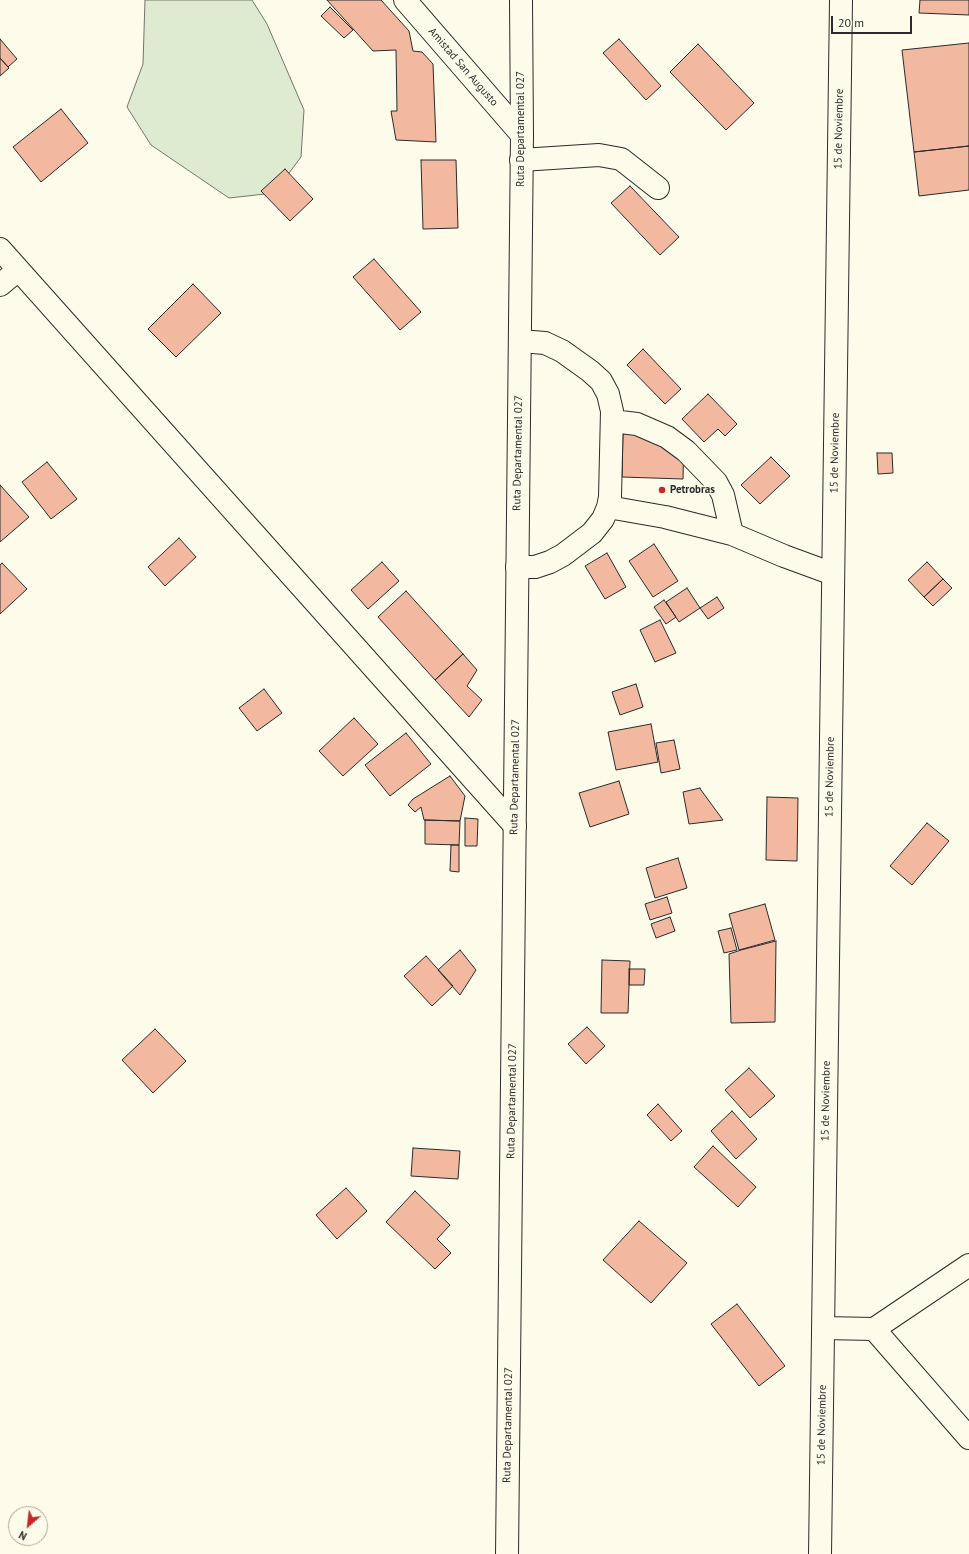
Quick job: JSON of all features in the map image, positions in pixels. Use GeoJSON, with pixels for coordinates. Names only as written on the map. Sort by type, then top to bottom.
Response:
{"type":"FeatureCollection","features":[{"type":"Feature","properties":{"kind":"street","name":"Amistad San Augusto"},"geometry":{"type":"LineString","coordinates":[[405,0],[522,135]]}},
{"type":"Feature","properties":{"kind":"street","name":"Ruta Departamental 027"},"geometry":{"type":"LineString","coordinates":[[507,1554],[522,135],[522,0]]}},
{"type":"Feature","properties":{"kind":"street","name":"15 de Noviembre"},"geometry":{"type":"LineString","coordinates":[[820,1554],[841,0]]}},
{"type":"Feature","properties":{"kind":"street"},"geometry":{"type":"LineString","coordinates":[[521,160],[599,155],[621,159],[658,188]]}},
{"type":"Feature","properties":{"kind":"street"},"geometry":{"type":"LineString","coordinates":[[0,249],[515,826]]}},
{"type":"Feature","properties":{"kind":"street"},"geometry":{"type":"LineString","coordinates":[[0,285],[18,270]]}},
{"type":"Feature","properties":{"kind":"street"},"geometry":{"type":"LineString","coordinates":[[517,567],[535,567],[563,555],[592,533],[603,519],[610,497],[612,421],[612,411],[608,394],[601,382],[590,371],[562,351],[545,343],[520,341]]}},
{"type":"Feature","properties":{"kind":"street"},"geometry":{"type":"LineString","coordinates":[[612,421],[637,424],[667,437],[686,451],[708,473],[720,489],[732,534]]}},
{"type":"Feature","properties":{"kind":"street"},"geometry":{"type":"LineString","coordinates":[[608,507],[672,519],[732,534],[784,556],[833,574]]}},
{"type":"Feature","properties":{"kind":"street"},"geometry":{"type":"LineString","coordinates":[[823,1328],[874,1329],[969,1265]]}},
{"type":"Feature","properties":{"kind":"street"},"geometry":{"type":"LineString","coordinates":[[874,1329],[969,1438]]}},
{"type":"Feature","properties":{"kind":"green space"},"geometry":{"type":"Polygon","coordinates":[[[145,0],[252,0],[267,24],[304,110],[301,157],[274,193],[229,198],[151,145],[127,107],[143,64],[145,0]]]}},
{"type":"Feature","properties":{"kind":"building"},"geometry":{"type":"Polygon","coordinates":[[[327,0],[381,0],[409,31],[413,51],[422,52],[433,64],[436,142],[396,140],[391,111],[397,111],[396,50],[373,51],[327,0]]]}},
{"type":"Feature","properties":{"kind":"building"},"geometry":{"type":"Polygon","coordinates":[[[920,0],[969,0],[969,15],[919,13],[920,0]]]}},
{"type":"Feature","properties":{"kind":"building"},"geometry":{"type":"Polygon","coordinates":[[[330,7],[353,30],[344,38],[321,16],[330,7]]]}},
{"type":"Feature","properties":{"kind":"building"},"geometry":{"type":"Polygon","coordinates":[[[0,39],[17,59],[8,67],[0,58],[0,39]]]}},
{"type":"Feature","properties":{"kind":"building"},"geometry":{"type":"Polygon","coordinates":[[[619,39],[661,86],[646,100],[603,53],[619,39]]]}},
{"type":"Feature","properties":{"kind":"building"},"geometry":{"type":"Polygon","coordinates":[[[969,43],[969,146],[914,152],[902,50],[969,43]]]}},
{"type":"Feature","properties":{"kind":"building"},"geometry":{"type":"Polygon","coordinates":[[[698,44],[754,103],[726,130],[670,72],[698,44]]]}},
{"type":"Feature","properties":{"kind":"building"},"geometry":{"type":"Polygon","coordinates":[[[0,58],[9,68],[0,76],[0,58]]]}},
{"type":"Feature","properties":{"kind":"building"},"geometry":{"type":"Polygon","coordinates":[[[61,109],[88,143],[41,182],[13,147],[61,109]]]}},
{"type":"Feature","properties":{"kind":"building"},"geometry":{"type":"Polygon","coordinates":[[[969,146],[969,190],[919,196],[914,152],[969,146]]]}},
{"type":"Feature","properties":{"kind":"building"},"geometry":{"type":"Polygon","coordinates":[[[421,160],[456,160],[458,228],[423,229],[421,160]]]}},
{"type":"Feature","properties":{"kind":"building"},"geometry":{"type":"Polygon","coordinates":[[[285,169],[313,199],[290,221],[261,191],[285,169]]]}},
{"type":"Feature","properties":{"kind":"building"},"geometry":{"type":"Polygon","coordinates":[[[630,186],[679,237],[660,255],[611,203],[630,186]]]}},
{"type":"Feature","properties":{"kind":"building"},"geometry":{"type":"Polygon","coordinates":[[[374,259],[421,312],[400,330],[353,277],[374,259]]]}},
{"type":"Feature","properties":{"kind":"building"},"geometry":{"type":"Polygon","coordinates":[[[193,284],[221,313],[176,357],[148,329],[193,284]]]}},
{"type":"Feature","properties":{"kind":"building"},"geometry":{"type":"Polygon","coordinates":[[[643,349],[681,389],[665,404],[627,365],[643,349]]]}},
{"type":"Feature","properties":{"kind":"building"},"geometry":{"type":"Polygon","coordinates":[[[708,394],[737,424],[725,436],[718,429],[704,442],[682,419],[708,394]]]}},
{"type":"Feature","properties":{"kind":"building"},"geometry":{"type":"Polygon","coordinates":[[[623,433],[684,436],[683,479],[622,477],[623,433]]]}},
{"type":"Feature","properties":{"kind":"building"},"geometry":{"type":"Polygon","coordinates":[[[877,453],[892,453],[893,473],[878,474],[877,453]]]}},
{"type":"Feature","properties":{"kind":"building"},"geometry":{"type":"Polygon","coordinates":[[[771,457],[790,476],[760,504],[741,485],[771,457]]]}},
{"type":"Feature","properties":{"kind":"building"},"geometry":{"type":"Polygon","coordinates":[[[47,462],[77,499],[51,519],[22,482],[47,462]]]}},
{"type":"Feature","properties":{"kind":"building"},"geometry":{"type":"Polygon","coordinates":[[[0,485],[29,517],[0,542],[0,485]]]}},
{"type":"Feature","properties":{"kind":"building"},"geometry":{"type":"Polygon","coordinates":[[[179,538],[196,557],[165,586],[148,567],[179,538]]]}},
{"type":"Feature","properties":{"kind":"building"},"geometry":{"type":"Polygon","coordinates":[[[654,544],[678,581],[653,597],[629,561],[654,544]]]}},
{"type":"Feature","properties":{"kind":"building"},"geometry":{"type":"Polygon","coordinates":[[[607,553],[626,587],[605,599],[585,566],[607,553]]]}},
{"type":"Feature","properties":{"kind":"building"},"geometry":{"type":"Polygon","coordinates":[[[382,562],[399,581],[368,609],[351,590],[382,562]]]}},
{"type":"Feature","properties":{"kind":"building"},"geometry":{"type":"Polygon","coordinates":[[[927,562],[943,579],[924,597],[908,580],[927,562]]]}},
{"type":"Feature","properties":{"kind":"building"},"geometry":{"type":"Polygon","coordinates":[[[2,563],[27,589],[0,614],[0,565],[2,563]]]}},
{"type":"Feature","properties":{"kind":"building"},"geometry":{"type":"Polygon","coordinates":[[[943,579],[952,588],[933,606],[924,597],[943,579]]]}},
{"type":"Feature","properties":{"kind":"building"},"geometry":{"type":"Polygon","coordinates":[[[687,588],[700,608],[679,622],[666,602],[687,588]]]}},
{"type":"Feature","properties":{"kind":"building"},"geometry":{"type":"Polygon","coordinates":[[[406,591],[463,654],[435,680],[378,617],[406,591]]]}},
{"type":"Feature","properties":{"kind":"building"},"geometry":{"type":"Polygon","coordinates":[[[717,597],[724,608],[708,619],[700,608],[717,597]]]}},
{"type":"Feature","properties":{"kind":"building"},"geometry":{"type":"Polygon","coordinates":[[[664,600],[676,617],[666,624],[654,607],[664,600]]]}},
{"type":"Feature","properties":{"kind":"building"},"geometry":{"type":"Polygon","coordinates":[[[660,620],[676,653],[655,662],[640,630],[660,620]]]}},
{"type":"Feature","properties":{"kind":"building"},"geometry":{"type":"Polygon","coordinates":[[[463,654],[477,670],[467,686],[482,700],[469,717],[435,680],[463,654]]]}},
{"type":"Feature","properties":{"kind":"building"},"geometry":{"type":"Polygon","coordinates":[[[636,684],[643,707],[620,715],[612,692],[636,684]]]}},
{"type":"Feature","properties":{"kind":"building"},"geometry":{"type":"Polygon","coordinates":[[[264,689],[282,713],[257,731],[239,708],[264,689]]]}},
{"type":"Feature","properties":{"kind":"building"},"geometry":{"type":"Polygon","coordinates":[[[354,718],[378,744],[343,776],[319,751],[354,718]]]}},
{"type":"Feature","properties":{"kind":"building"},"geometry":{"type":"Polygon","coordinates":[[[651,724],[658,762],[616,770],[608,732],[651,724]]]}},
{"type":"Feature","properties":{"kind":"building"},"geometry":{"type":"Polygon","coordinates":[[[406,733],[431,764],[390,796],[365,765],[406,733]]]}},
{"type":"Feature","properties":{"kind":"building"},"geometry":{"type":"Polygon","coordinates":[[[674,740],[680,769],[661,773],[656,743],[674,740]]]}},
{"type":"Feature","properties":{"kind":"building"},"geometry":{"type":"Polygon","coordinates":[[[450,776],[465,796],[460,821],[424,820],[421,807],[415,812],[408,805],[413,799],[450,776]]]}},
{"type":"Feature","properties":{"kind":"building"},"geometry":{"type":"Polygon","coordinates":[[[619,781],[629,814],[590,827],[579,793],[619,781]]]}},
{"type":"Feature","properties":{"kind":"building"},"geometry":{"type":"Polygon","coordinates":[[[700,788],[723,820],[689,824],[683,792],[700,788]]]}},
{"type":"Feature","properties":{"kind":"building"},"geometry":{"type":"Polygon","coordinates":[[[767,797],[798,798],[797,861],[766,860],[767,797]]]}},
{"type":"Feature","properties":{"kind":"building"},"geometry":{"type":"Polygon","coordinates":[[[465,818],[478,819],[477,846],[465,846],[465,818]]]}},
{"type":"Feature","properties":{"kind":"building"},"geometry":{"type":"Polygon","coordinates":[[[425,820],[460,821],[459,845],[425,844],[425,820]]]}},
{"type":"Feature","properties":{"kind":"building"},"geometry":{"type":"Polygon","coordinates":[[[927,823],[949,841],[912,885],[890,866],[927,823]]]}},
{"type":"Feature","properties":{"kind":"building"},"geometry":{"type":"Polygon","coordinates":[[[451,845],[459,845],[459,872],[450,871],[451,845]]]}},
{"type":"Feature","properties":{"kind":"building"},"geometry":{"type":"Polygon","coordinates":[[[678,858],[687,888],[655,898],[646,868],[678,858]]]}},
{"type":"Feature","properties":{"kind":"building"},"geometry":{"type":"Polygon","coordinates":[[[667,897],[672,913],[650,920],[645,904],[667,897]]]}},
{"type":"Feature","properties":{"kind":"building"},"geometry":{"type":"Polygon","coordinates":[[[765,904],[775,940],[739,950],[729,914],[765,904]]]}},
{"type":"Feature","properties":{"kind":"building"},"geometry":{"type":"Polygon","coordinates":[[[670,917],[675,931],[656,938],[651,924],[670,917]]]}},
{"type":"Feature","properties":{"kind":"building"},"geometry":{"type":"Polygon","coordinates":[[[731,928],[737,950],[724,953],[718,931],[731,928]]]}},
{"type":"Feature","properties":{"kind":"building"},"geometry":{"type":"Polygon","coordinates":[[[776,941],[775,1022],[731,1023],[729,954],[776,941]]]}},
{"type":"Feature","properties":{"kind":"building"},"geometry":{"type":"Polygon","coordinates":[[[460,950],[476,970],[460,995],[438,970],[460,950]]]}},
{"type":"Feature","properties":{"kind":"building"},"geometry":{"type":"Polygon","coordinates":[[[426,956],[453,986],[432,1006],[404,976],[426,956]]]}},
{"type":"Feature","properties":{"kind":"building"},"geometry":{"type":"Polygon","coordinates":[[[602,960],[630,961],[628,1013],[601,1013],[602,960]]]}},
{"type":"Feature","properties":{"kind":"building"},"geometry":{"type":"Polygon","coordinates":[[[629,969],[645,969],[644,985],[629,985],[629,969]]]}},
{"type":"Feature","properties":{"kind":"building"},"geometry":{"type":"Polygon","coordinates":[[[587,1027],[605,1046],[586,1064],[568,1044],[587,1027]]]}},
{"type":"Feature","properties":{"kind":"building"},"geometry":{"type":"Polygon","coordinates":[[[155,1029],[186,1061],[153,1093],[122,1060],[155,1029]]]}},
{"type":"Feature","properties":{"kind":"building"},"geometry":{"type":"Polygon","coordinates":[[[749,1068],[775,1096],[750,1118],[725,1090],[749,1068]]]}},
{"type":"Feature","properties":{"kind":"building"},"geometry":{"type":"Polygon","coordinates":[[[658,1104],[682,1131],[671,1141],[647,1115],[658,1104]]]}},
{"type":"Feature","properties":{"kind":"building"},"geometry":{"type":"Polygon","coordinates":[[[732,1111],[757,1139],[736,1159],[711,1131],[732,1111]]]}},
{"type":"Feature","properties":{"kind":"building"},"geometry":{"type":"Polygon","coordinates":[[[713,1146],[756,1187],[738,1207],[694,1167],[713,1146]]]}},
{"type":"Feature","properties":{"kind":"building"},"geometry":{"type":"Polygon","coordinates":[[[413,1148],[460,1151],[458,1179],[411,1176],[413,1148]]]}},
{"type":"Feature","properties":{"kind":"building"},"geometry":{"type":"Polygon","coordinates":[[[346,1188],[367,1211],[337,1239],[316,1215],[346,1188]]]}},
{"type":"Feature","properties":{"kind":"building"},"geometry":{"type":"Polygon","coordinates":[[[415,1191],[450,1225],[437,1239],[451,1253],[435,1269],[386,1222],[415,1191]]]}},
{"type":"Feature","properties":{"kind":"building"},"geometry":{"type":"Polygon","coordinates":[[[639,1221],[687,1263],[651,1303],[603,1260],[639,1221]]]}},
{"type":"Feature","properties":{"kind":"building"},"geometry":{"type":"Polygon","coordinates":[[[737,1304],[785,1366],[759,1386],[711,1324],[737,1304]]]}},
{"type":"Feature","properties":{"kind":"place","name":"Petrobras"},"geometry":{"type":"Point","coordinates":[662,490]}}]}
